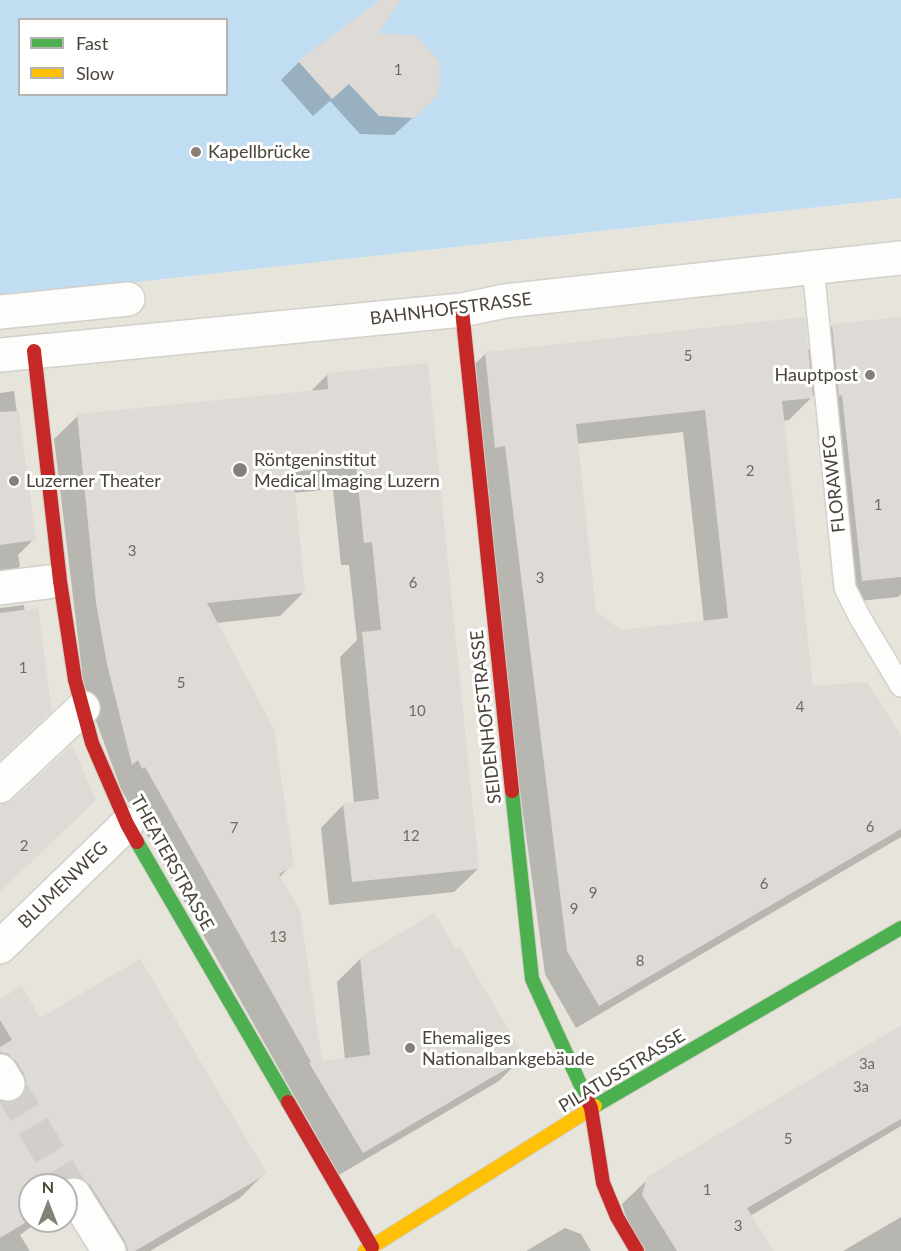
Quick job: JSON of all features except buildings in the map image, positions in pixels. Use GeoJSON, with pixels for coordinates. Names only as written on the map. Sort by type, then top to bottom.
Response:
{"type":"FeatureCollection","features":[{"type":"Feature","properties":{"kind":"street","name":"BAHNHOFSTRASSE"},"geometry":{"type":"LineString","coordinates":[[0,355],[462,310],[505,301],[901,258]]}},
{"type":"Feature","properties":{"kind":"street"},"geometry":{"type":"LineString","coordinates":[[0,312],[128,299]]}},
{"type":"Feature","properties":{"kind":"street","name":"SEIDENHOFSTRASSE"},"geometry":{"type":"LineString","coordinates":[[462,310],[531,979],[591,1108],[603,1183],[617,1218],[637,1251]]}},
{"type":"Feature","properties":{"kind":"street","name":"THEATERSTRASSE"},"geometry":{"type":"LineString","coordinates":[[34,351],[60,581],[75,680],[92,743],[127,824],[262,1058],[368,1249]]}},
{"type":"Feature","properties":{"kind":"street"},"geometry":{"type":"LineString","coordinates":[[0,588],[48,582]]}},
{"type":"Feature","properties":{"kind":"street"},"geometry":{"type":"LineString","coordinates":[[0,786],[83,708]]}},
{"type":"Feature","properties":{"kind":"street","name":"BLUMENWEG"},"geometry":{"type":"LineString","coordinates":[[0,946],[127,824]]}},
{"type":"Feature","properties":{"kind":"street","name":"PILATUSSTRASSE"},"geometry":{"type":"LineString","coordinates":[[368,1249],[591,1108],[901,928]]}},
{"type":"Feature","properties":{"kind":"street"},"geometry":{"type":"LineString","coordinates":[[78,1201],[109,1251]]}},
{"type":"Feature","properties":{"kind":"lane","name":"FLORAWEG"},"geometry":{"type":"LineString","coordinates":[[813,267],[845,588],[858,616],[901,686]]}},
{"type":"Feature","properties":{"kind":"shaded area"},"geometry":{"type":"Polygon","coordinates":[[[901,198],[901,1251],[0,1251],[0,297],[901,198]]]}},
{"type":"Feature","properties":{"kind":"water"},"geometry":{"type":"Polygon","coordinates":[[[0,0],[901,0],[901,198],[0,297],[0,0]]]}},
{"type":"Feature","properties":{"kind":"tunnel"},"geometry":{"type":"LineString","coordinates":[[8,1084],[61,1173]]}},
{"type":"Feature","properties":{"kind":"traffic: fast"},"geometry":{"type":"LineString","coordinates":[[512,791],[532,979],[587,1099]]}},
{"type":"Feature","properties":{"kind":"traffic: fast"},"geometry":{"type":"LineString","coordinates":[[137,842],[288,1102]]}},
{"type":"Feature","properties":{"kind":"traffic: fast"},"geometry":{"type":"LineString","coordinates":[[595,1106],[901,928]]}},
{"type":"Feature","properties":{"kind":"traffic: slow"},"geometry":{"type":"LineString","coordinates":[[365,1251],[595,1106]]}},
{"type":"Feature","properties":{"kind":"traffic: jam"},"geometry":{"type":"LineString","coordinates":[[462,310],[512,791]]}},
{"type":"Feature","properties":{"kind":"traffic: jam"},"geometry":{"type":"LineString","coordinates":[[34,351],[60,581],[75,680],[92,743],[137,842]]}},
{"type":"Feature","properties":{"kind":"traffic: jam"},"geometry":{"type":"LineString","coordinates":[[587,1099],[591,1108],[603,1183],[617,1217],[637,1251]]}},
{"type":"Feature","properties":{"kind":"traffic: jam"},"geometry":{"type":"LineString","coordinates":[[288,1102],[372,1247]]}},
{"type":"Feature","properties":{"kind":"place","name":"Kapellbrücke"},"geometry":{"type":"Point","coordinates":[196,152]}},
{"type":"Feature","properties":{"kind":"place","name":"Hauptpost"},"geometry":{"type":"Point","coordinates":[870,375]}},
{"type":"Feature","properties":{"kind":"place","name":"Röntgeninstitut Medical Imaging Luzern"},"geometry":{"type":"Point","coordinates":[240,470]}},
{"type":"Feature","properties":{"kind":"place","name":"Luzerner Theater"},"geometry":{"type":"Point","coordinates":[14,481]}},
{"type":"Feature","properties":{"kind":"place","name":"Ehemaliges Nationalbankgebäude"},"geometry":{"type":"Point","coordinates":[410,1048]}}]}
